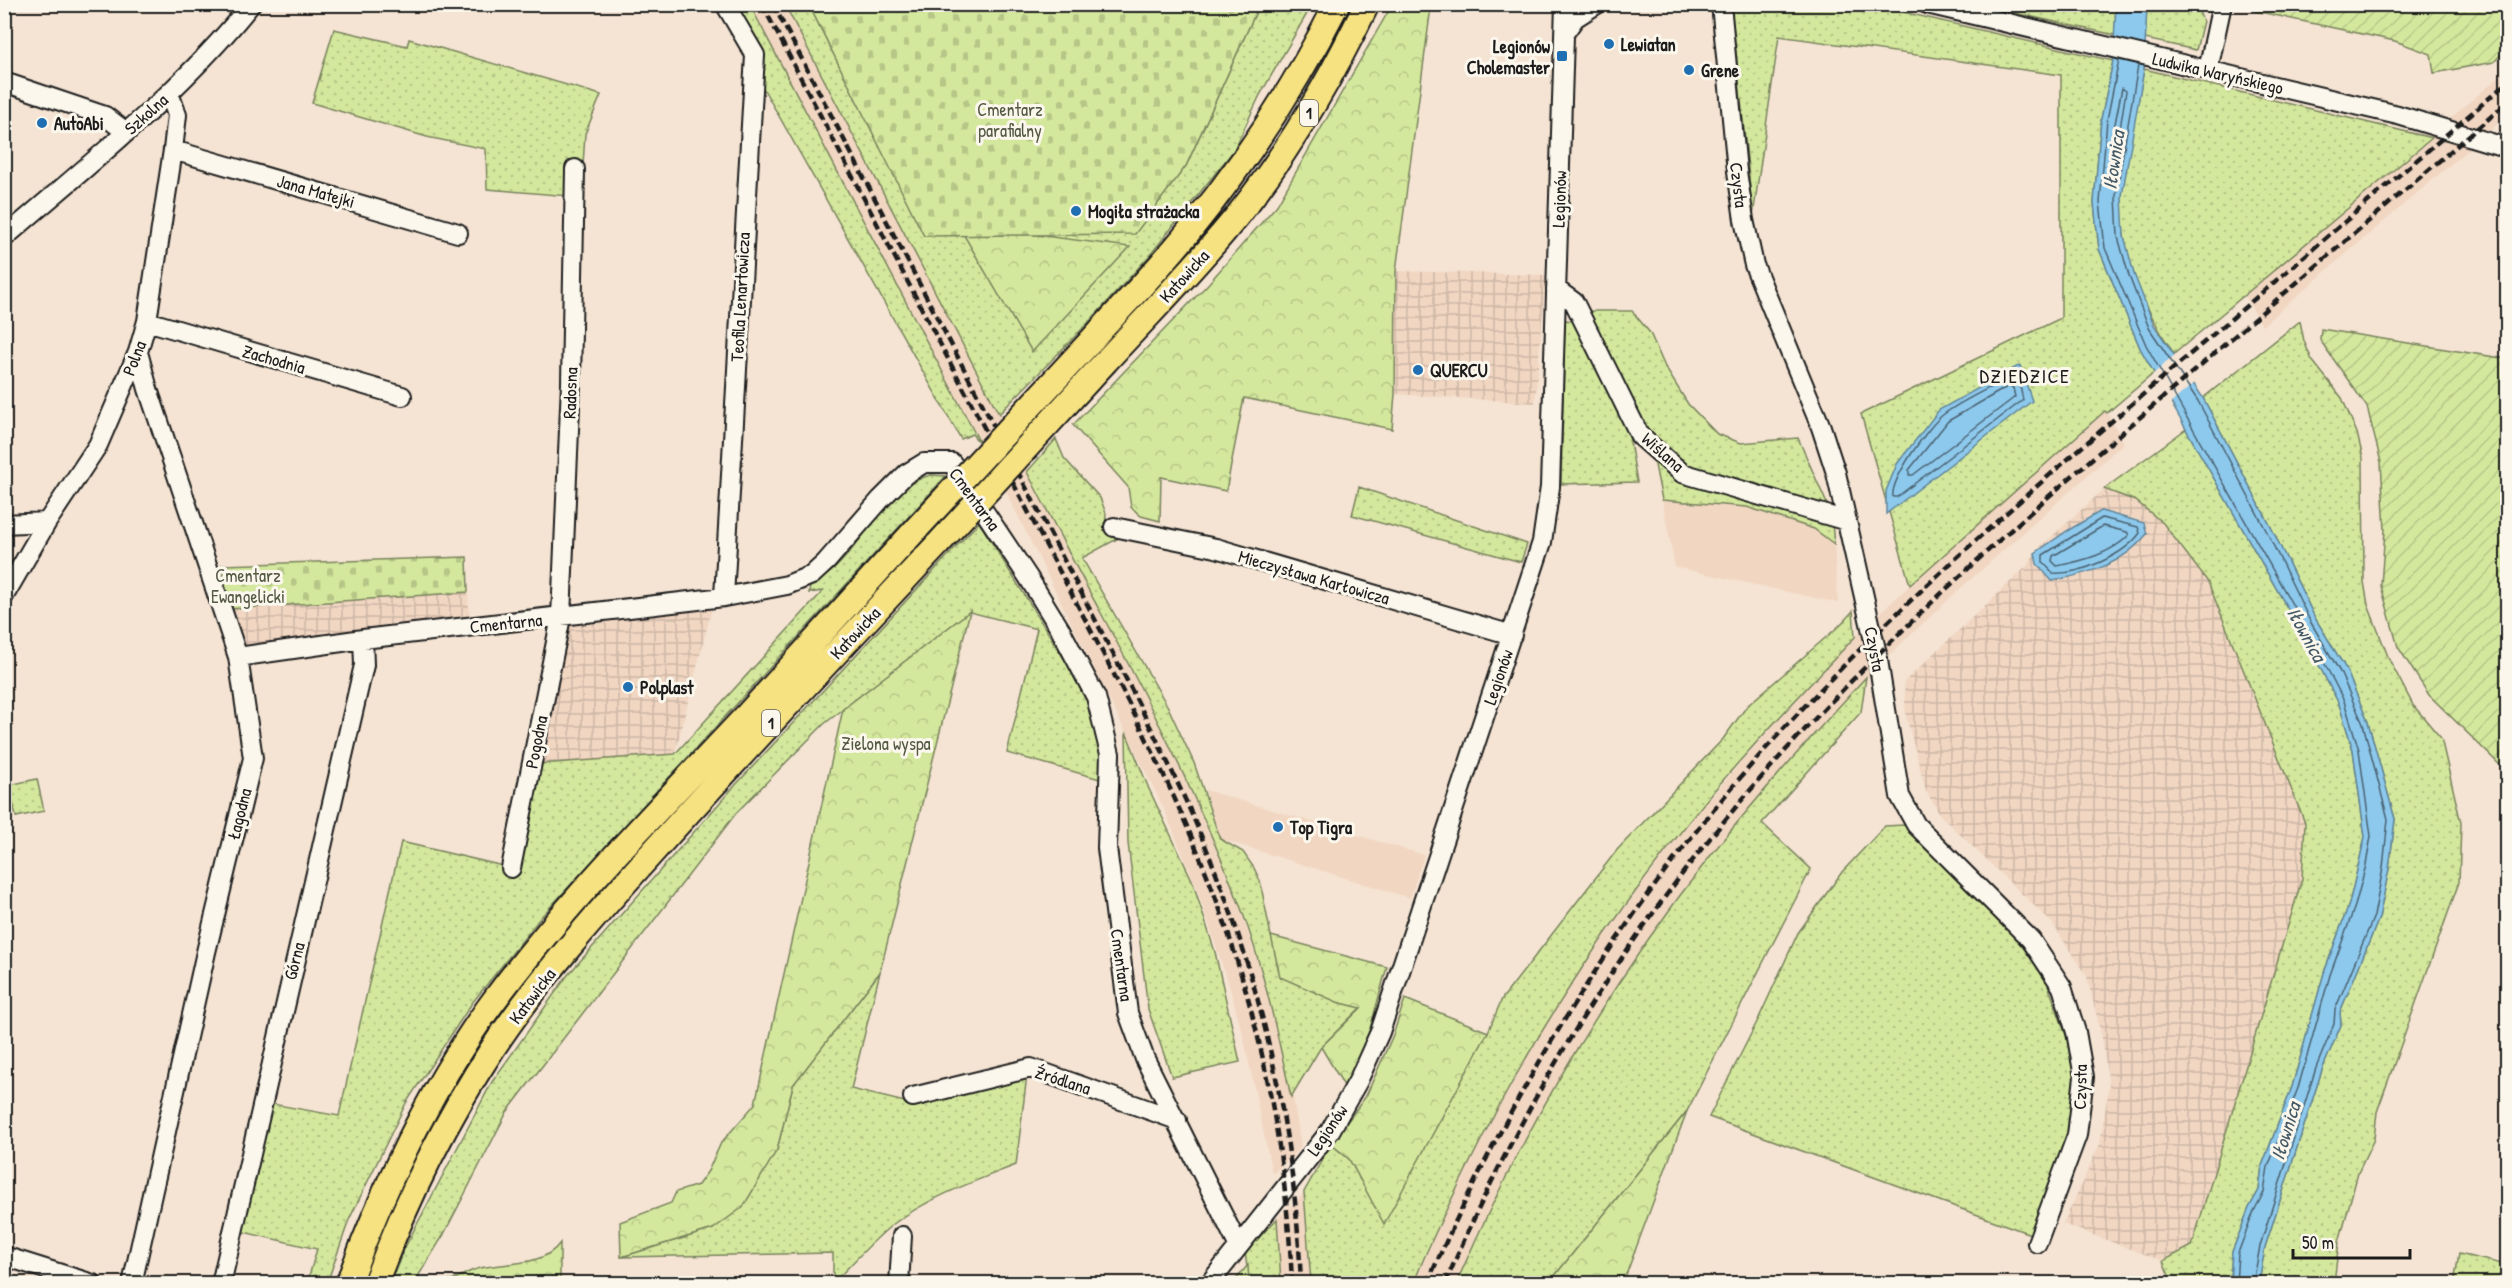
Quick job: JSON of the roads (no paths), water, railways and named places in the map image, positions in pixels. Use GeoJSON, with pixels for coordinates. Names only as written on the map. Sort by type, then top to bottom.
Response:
{"type":"FeatureCollection","features":[{"type":"Feature","properties":{"kind":"main road","name":"Katowicka"},"geometry":{"type":"LineString","coordinates":[[348,1284],[363,1241],[410,1140],[486,1012],[528,956],[595,878],[1090,342],[1188,232],[1219,194],[1302,70],[1337,4]]}},
{"type":"Feature","properties":{"kind":"main road","name":"Katowicka"},"geometry":{"type":"LineString","coordinates":[[375,1284],[391,1241],[427,1163],[493,1048],[557,962],[606,904],[730,767],[1214,243],[1266,178],[1326,84],[1367,4]]}},
{"type":"Feature","properties":{"kind":"street","name":"Szkolna"},"geometry":{"type":"LineString","coordinates":[[4,238],[169,93],[223,40],[251,4]]}},
{"type":"Feature","properties":{"kind":"street","name":"Teofila Lenartowicza"},"geometry":{"type":"LineString","coordinates":[[724,597],[755,55],[725,4]]}},
{"type":"Feature","properties":{"kind":"street","name":"Legionów"},"geometry":{"type":"LineString","coordinates":[[1209,1284],[1330,1131],[1367,1062],[1380,1032],[1452,808],[1542,542],[1550,487],[1565,4]]}},
{"type":"Feature","properties":{"kind":"street"},"geometry":{"type":"LineString","coordinates":[[1565,32],[1575,18],[1598,4]]}},
{"type":"Feature","properties":{"kind":"street","name":"Czysta"},"geometry":{"type":"LineString","coordinates":[[1721,4],[1737,171],[1744,220],[1754,265],[1821,427],[1836,473],[1876,654],[1900,796],[1916,825],[2031,940],[2062,987],[2076,1032],[2084,1077],[2077,1135],[2037,1243]]}},
{"type":"Feature","properties":{"kind":"street","name":"Ludwika Waryńskiego"},"geometry":{"type":"LineString","coordinates":[[1927,4],[2407,117],[2508,148]]}},
{"type":"Feature","properties":{"kind":"street"},"geometry":{"type":"LineString","coordinates":[[2208,70],[2222,4]]}},
{"type":"Feature","properties":{"kind":"street"},"geometry":{"type":"LineString","coordinates":[[4,82],[105,116],[126,132]]}},
{"type":"Feature","properties":{"kind":"street","name":"Polna"},"geometry":{"type":"LineString","coordinates":[[4,596],[47,522],[98,445],[138,352],[147,321],[173,150],[177,114],[169,93]]}},
{"type":"Feature","properties":{"kind":"street","name":"Jana Matejki"},"geometry":{"type":"LineString","coordinates":[[173,150],[458,233]]}},
{"type":"Feature","properties":{"kind":"street","name":"Radosna"},"geometry":{"type":"LineString","coordinates":[[561,617],[571,383],[574,169]]}},
{"type":"Feature","properties":{"kind":"street","name":"Wiślana"},"geometry":{"type":"LineString","coordinates":[[1556,288],[1574,302],[1640,436],[1682,473],[1847,521]]}},
{"type":"Feature","properties":{"kind":"street","name":"Zachodnia"},"geometry":{"type":"LineString","coordinates":[[147,321],[402,396]]}},
{"type":"Feature","properties":{"kind":"street","name":"Łagodna"},"geometry":{"type":"LineString","coordinates":[[132,1284],[206,952],[253,758],[238,657],[138,352]]}},
{"type":"Feature","properties":{"kind":"street","name":"Cmentarna"},"geometry":{"type":"LineString","coordinates":[[238,657],[363,639],[724,597],[787,585],[812,575],[826,562],[906,474],[924,463],[952,463],[1060,629],[1096,697],[1110,754],[1107,848],[1128,1012],[1145,1059],[1238,1245]]}},
{"type":"Feature","properties":{"kind":"street"},"geometry":{"type":"LineString","coordinates":[[4,524],[47,522]]}},
{"type":"Feature","properties":{"kind":"street","name":"Mieczysława Karłowicza"},"geometry":{"type":"LineString","coordinates":[[1114,527],[1216,548],[1512,635]]}},
{"type":"Feature","properties":{"kind":"street","name":"Pogodna"},"geometry":{"type":"LineString","coordinates":[[511,868],[561,617]]}},
{"type":"Feature","properties":{"kind":"street","name":"Górna"},"geometry":{"type":"LineString","coordinates":[[221,1284],[364,665],[363,639]]}},
{"type":"Feature","properties":{"kind":"street","name":"Źródlana"},"geometry":{"type":"LineString","coordinates":[[913,1097],[1031,1068],[1177,1120]]}},
{"type":"Feature","properties":{"kind":"street"},"geometry":{"type":"LineString","coordinates":[[899,1284],[902,1236]]}},
{"type":"Feature","properties":{"kind":"street"},"geometry":{"type":"LineString","coordinates":[[4,1256],[93,1284]]}},
{"type":"Feature","properties":{"kind":"water","name":"Iłownica"},"geometry":{"type":"Polygon","coordinates":[[[2116,5],[2147,5],[2144,69],[2122,196],[2124,236],[2134,274],[2154,325],[2203,398],[2271,527],[2315,618],[2346,669],[2368,722],[2395,819],[2389,869],[2379,918],[2340,1012],[2341,1025],[2322,1070],[2265,1247],[2259,1283],[2230,1283],[2232,1252],[2249,1208],[2259,1190],[2262,1166],[2292,1087],[2324,973],[2349,904],[2365,837],[2353,750],[2339,704],[2310,648],[2140,348],[2099,249],[2094,203],[2101,119],[2113,61],[2116,5]]]}},
{"type":"Feature","properties":{"kind":"water"},"geometry":{"type":"Polygon","coordinates":[[[2020,365],[2032,401],[1886,514],[1886,491],[1897,464],[1939,410],[2020,365]]]}},
{"type":"Feature","properties":{"kind":"water"},"geometry":{"type":"Polygon","coordinates":[[[2101,511],[2144,523],[2147,534],[2127,553],[2104,566],[2052,581],[2037,564],[2035,553],[2101,511]]]}},
{"type":"Feature","properties":{"kind":"railway"},"geometry":{"type":"LineString","coordinates":[[762,4],[1115,676],[1160,767],[1201,860],[1238,963],[1265,1068],[1283,1175],[1292,1284]]}},
{"type":"Feature","properties":{"kind":"railway"},"geometry":{"type":"LineString","coordinates":[[773,4],[1120,667],[1168,762],[1201,835],[1247,963],[1274,1068],[1292,1175],[1301,1284]]}},
{"type":"Feature","properties":{"kind":"railway"},"geometry":{"type":"LineString","coordinates":[[1427,1284],[1486,1159],[1518,1099],[1589,981],[1668,868],[1758,757],[1859,650],[1967,549],[2077,451],[2508,82]]}},
{"type":"Feature","properties":{"kind":"railway"},"geometry":{"type":"LineString","coordinates":[[1445,1284],[1498,1168],[1559,1056],[1593,1002],[1664,898],[1703,847],[1806,728],[1917,616],[2033,510],[2508,102]]}},
{"type":"Feature","properties":{"kind":"place","name":"Lewiatan"},"geometry":{"type":"Point","coordinates":[1609,44]}},
{"type":"Feature","properties":{"kind":"place","name":"Legionów Cholemaster"},"geometry":{"type":"Point","coordinates":[1562,56]}},
{"type":"Feature","properties":{"kind":"place","name":"Grene"},"geometry":{"type":"Point","coordinates":[1689,70]}},
{"type":"Feature","properties":{"kind":"place","name":"AutoAbi"},"geometry":{"type":"Point","coordinates":[42,123]}},
{"type":"Feature","properties":{"kind":"place","name":"Mogiła strażacka"},"geometry":{"type":"Point","coordinates":[1076,211]}},
{"type":"Feature","properties":{"kind":"place","name":"QUERCU"},"geometry":{"type":"Point","coordinates":[1418,370]}},
{"type":"Feature","properties":{"kind":"place","name":"Polplast"},"geometry":{"type":"Point","coordinates":[628,687]}},
{"type":"Feature","properties":{"kind":"place","name":"Top Tigra"},"geometry":{"type":"Point","coordinates":[1278,827]}},
{"type":"Feature","properties":{"kind":"district","name":"DZIEDZICE"},"geometry":{"type":"Point","coordinates":[2025,375]}},
{"type":"Feature","properties":{"kind":"park label","name":"Cmentarz parafialny"},"geometry":{"type":"Point","coordinates":[1010,119]}},
{"type":"Feature","properties":{"kind":"park label","name":"Cmentarz Ewangelicki"},"geometry":{"type":"Point","coordinates":[248,585]}},
{"type":"Feature","properties":{"kind":"park label","name":"Zielona wyspa"},"geometry":{"type":"Point","coordinates":[886,743]}}]}
